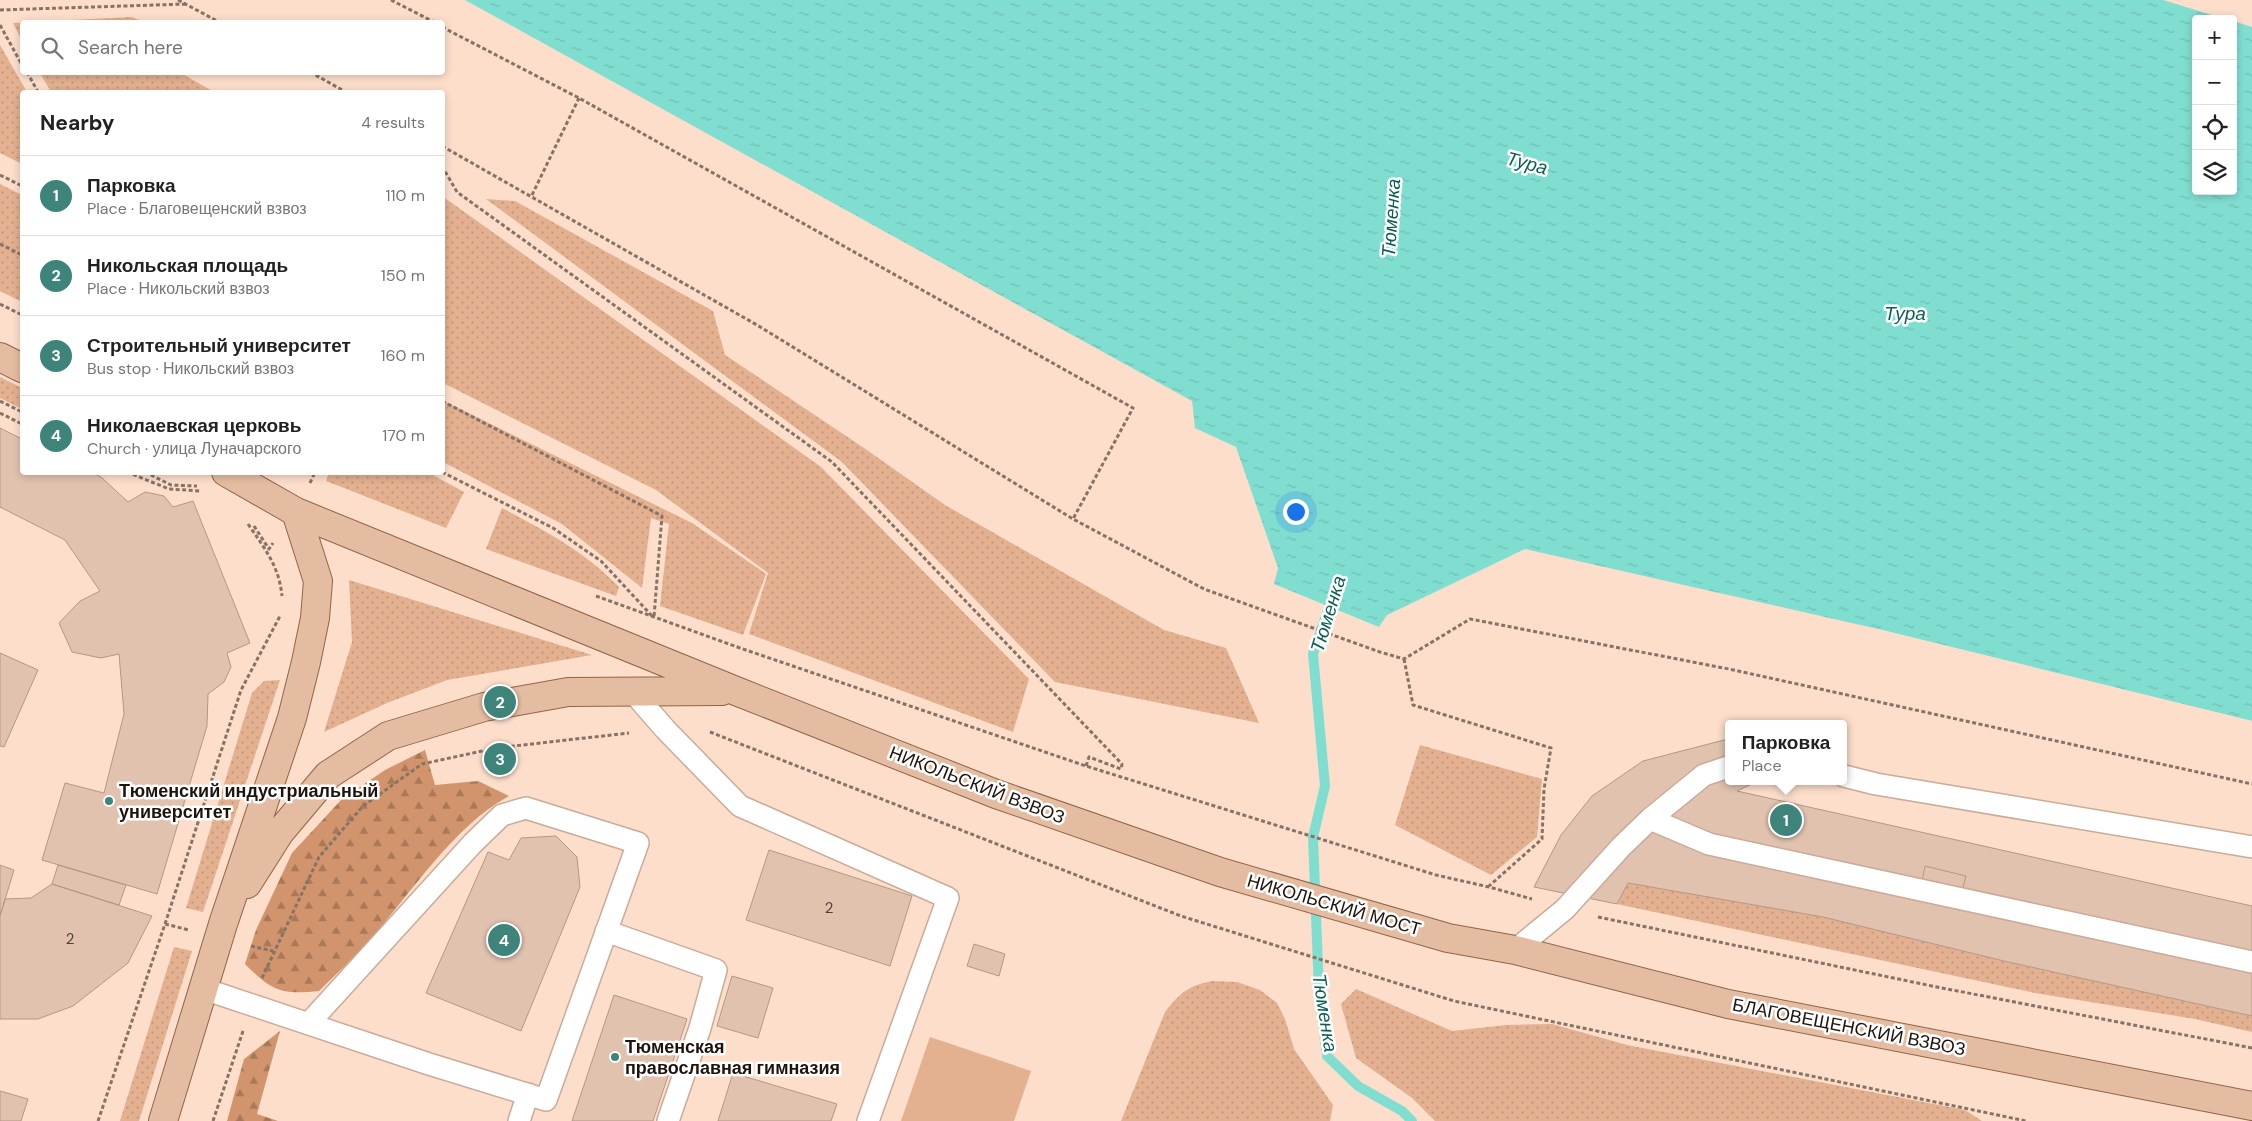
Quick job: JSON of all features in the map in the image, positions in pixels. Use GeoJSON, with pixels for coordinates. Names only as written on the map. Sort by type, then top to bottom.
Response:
{"type":"FeatureCollection","features":[{"type":"Feature","properties":{"kind":"main road"},"geometry":{"type":"LineString","coordinates":[[0,357],[20,367]]}},
{"type":"Feature","properties":{"kind":"main road","name":"НИКОЛЬСКИЙ ВЗВОЗ"},"geometry":{"type":"LineString","coordinates":[[231,475],[296,512],[736,691],[996,794],[1220,872]]}},
{"type":"Feature","properties":{"kind":"main road"},"geometry":{"type":"LineString","coordinates":[[163,1121],[223,924],[292,718],[315,618],[318,581],[296,512]]}},
{"type":"Feature","properties":{"kind":"main road"},"geometry":{"type":"LineString","coordinates":[[223,924],[280,832],[328,775],[388,736],[493,706],[568,692],[736,691]]}},
{"type":"Feature","properties":{"kind":"main road","name":"НИКОЛЬСКИЙ МОСТ"},"geometry":{"type":"LineString","coordinates":[[1220,872],[1448,938]]}},
{"type":"Feature","properties":{"kind":"main road","name":"БЛАГОВЕЩЕНСКИЙ ВЗВОЗ"},"geometry":{"type":"LineString","coordinates":[[1448,938],[1515,950],[1728,1004],[2252,1106]]}},
{"type":"Feature","properties":{"kind":"lane"},"geometry":{"type":"LineString","coordinates":[[632,691],[740,806],[948,898],[868,1121]]}},
{"type":"Feature","properties":{"kind":"lane"},"geometry":{"type":"LineString","coordinates":[[1515,950],[1565,909],[1621,847],[1650,819],[1704,775],[1725,768]]}},
{"type":"Feature","properties":{"kind":"lane"},"geometry":{"type":"LineString","coordinates":[[1847,777],[1876,784],[2252,847]]}},
{"type":"Feature","properties":{"kind":"lane"},"geometry":{"type":"LineString","coordinates":[[204,989],[429,1064],[546,1100],[638,843],[526,808],[502,815],[473,843],[309,1023]]}},
{"type":"Feature","properties":{"kind":"lane"},"geometry":{"type":"LineString","coordinates":[[1650,819],[1709,844],[2252,962]]}},
{"type":"Feature","properties":{"kind":"lane"},"geometry":{"type":"LineString","coordinates":[[606,931],[716,970],[700,1028],[668,1121]]}},
{"type":"Feature","properties":{"kind":"lane"},"geometry":{"type":"LineString","coordinates":[[519,1121],[528,1094]]}},
{"type":"Feature","properties":{"kind":"path"},"geometry":{"type":"LineString","coordinates":[[178,0],[215,20]]}},
{"type":"Feature","properties":{"kind":"path"},"geometry":{"type":"LineString","coordinates":[[391,0],[430,20]]}},
{"type":"Feature","properties":{"kind":"path"},"geometry":{"type":"LineString","coordinates":[[0,10],[186,4]]}},
{"type":"Feature","properties":{"kind":"path"},"geometry":{"type":"LineString","coordinates":[[0,24],[20,61]]}},
{"type":"Feature","properties":{"kind":"path"},"geometry":{"type":"LineString","coordinates":[[445,29],[579,98],[1132,408],[1073,519]]}},
{"type":"Feature","properties":{"kind":"path"},"geometry":{"type":"LineString","coordinates":[[29,75],[37,90]]}},
{"type":"Feature","properties":{"kind":"path"},"geometry":{"type":"LineString","coordinates":[[315,75],[342,90]]}},
{"type":"Feature","properties":{"kind":"path"},"geometry":{"type":"LineString","coordinates":[[532,195],[579,98]]}},
{"type":"Feature","properties":{"kind":"path"},"geometry":{"type":"LineString","coordinates":[[445,148],[532,195],[757,325],[1073,519],[1204,589],[1380,652],[1404,659],[1470,619],[1729,669],[2252,784]]}},
{"type":"Feature","properties":{"kind":"path"},"geometry":{"type":"LineString","coordinates":[[445,171],[457,192],[832,462],[1122,764],[1121,768],[1089,757],[1086,766]]}},
{"type":"Feature","properties":{"kind":"path"},"geometry":{"type":"LineString","coordinates":[[0,175],[20,185]]}},
{"type":"Feature","properties":{"kind":"path"},"geometry":{"type":"LineString","coordinates":[[0,244],[20,254]]}},
{"type":"Feature","properties":{"kind":"path"},"geometry":{"type":"LineString","coordinates":[[0,304],[20,314]]}},
{"type":"Feature","properties":{"kind":"path"},"geometry":{"type":"LineString","coordinates":[[0,401],[20,411]]}},
{"type":"Feature","properties":{"kind":"path"},"geometry":{"type":"LineString","coordinates":[[445,403],[662,516],[654,618]]}},
{"type":"Feature","properties":{"kind":"path"},"geometry":{"type":"LineString","coordinates":[[0,413],[20,423]]}},
{"type":"Feature","properties":{"kind":"path"},"geometry":{"type":"LineString","coordinates":[[445,474],[561,533],[601,561],[654,618]]}},
{"type":"Feature","properties":{"kind":"path"},"geometry":{"type":"LineString","coordinates":[[134,475],[169,489],[201,491]]}},
{"type":"Feature","properties":{"kind":"path"},"geometry":{"type":"LineString","coordinates":[[302,481],[318,489]]}},
{"type":"Feature","properties":{"kind":"path"},"geometry":{"type":"LineString","coordinates":[[246,521],[268,553],[280,577],[283,602]]}},
{"type":"Feature","properties":{"kind":"path"},"geometry":{"type":"LineString","coordinates":[[591,595],[1086,766],[1436,876],[1489,887],[1565,909],[1651,929],[2252,1048]]}},
{"type":"Feature","properties":{"kind":"path"},"geometry":{"type":"LineString","coordinates":[[98,1121],[165,924],[240,690],[284,610]]}},
{"type":"Feature","properties":{"kind":"path"},"geometry":{"type":"LineString","coordinates":[[1404,659],[1413,705],[1551,748],[1544,789],[1542,840],[1489,887]]}},
{"type":"Feature","properties":{"kind":"path"},"geometry":{"type":"LineString","coordinates":[[213,1121],[252,1004],[273,951],[319,857],[363,806],[422,764],[496,748],[665,728],[712,732],[1181,916],[1454,1001],[2026,1121]]}},
{"type":"Feature","properties":{"kind":"shaded area"},"geometry":{"type":"Polygon","coordinates":[[[132,17],[139,20],[73,20],[132,17]]]}},
{"type":"Feature","properties":{"kind":"shaded area"},"geometry":{"type":"Polygon","coordinates":[[[13,23],[20,23],[20,37],[13,23]]]}},
{"type":"Feature","properties":{"kind":"shaded area"},"geometry":{"type":"Polygon","coordinates":[[[0,45],[26,90],[20,90],[20,163],[0,153],[0,45]]]}},
{"type":"Feature","properties":{"kind":"shaded area"},"geometry":{"type":"Polygon","coordinates":[[[41,75],[184,75],[211,90],[50,90],[41,75]]]}},
{"type":"Feature","properties":{"kind":"shaded area"},"geometry":{"type":"Polygon","coordinates":[[[0,184],[20,194],[20,301],[0,291],[0,184]]]}},
{"type":"Feature","properties":{"kind":"shaded area"},"geometry":{"type":"Polygon","coordinates":[[[445,198],[821,467],[1029,679],[1013,732],[749,634],[768,573],[656,490],[445,384],[445,198]]]}},
{"type":"Feature","properties":{"kind":"shaded area"},"geometry":{"type":"Polygon","coordinates":[[[486,199],[515,201],[713,311],[725,355],[945,505],[1164,630],[1226,648],[1259,723],[1055,682],[842,462],[486,199]]]}},
{"type":"Feature","properties":{"kind":"shaded area"},"geometry":{"type":"Polygon","coordinates":[[[0,377],[20,387],[20,408],[0,398],[0,377]]]}},
{"type":"Feature","properties":{"kind":"shaded area"},"geometry":{"type":"Polygon","coordinates":[[[445,401],[692,523],[766,574],[743,635],[660,606],[669,524],[651,518],[642,588],[562,524],[445,463],[445,401]]]}},
{"type":"Feature","properties":{"kind":"shaded area"},"geometry":{"type":"Polygon","coordinates":[[[328,475],[433,475],[464,492],[446,528],[326,481],[328,475]]]}},
{"type":"Feature","properties":{"kind":"shaded area"},"geometry":{"type":"Polygon","coordinates":[[[502,508],[549,533],[579,552],[619,587],[616,596],[486,549],[502,508]]]}},
{"type":"Feature","properties":{"kind":"shaded area"},"geometry":{"type":"Polygon","coordinates":[[[349,580],[592,655],[447,680],[387,703],[324,732],[352,642],[349,580]]]}},
{"type":"Feature","properties":{"kind":"shaded area"},"geometry":{"type":"Polygon","coordinates":[[[280,680],[203,912],[186,908],[252,693],[264,681],[280,680]]]}},
{"type":"Feature","properties":{"kind":"shaded area"},"geometry":{"type":"Polygon","coordinates":[[[1420,745],[1542,779],[1537,837],[1491,875],[1395,825],[1420,745]]]}},
{"type":"Feature","properties":{"kind":"shaded area"},"geometry":{"type":"Polygon","coordinates":[[[1628,883],[1823,917],[2004,961],[2252,1016],[2252,1032],[2195,1019],[2035,993],[1617,904],[1628,883]]]}},
{"type":"Feature","properties":{"kind":"shaded area"},"geometry":{"type":"Polygon","coordinates":[[[174,947],[192,951],[139,1121],[120,1121],[174,947]]]}},
{"type":"Feature","properties":{"kind":"shaded area"},"geometry":{"type":"Polygon","coordinates":[[[1212,981],[1237,982],[1260,990],[1277,1003],[1285,1019],[1294,1049],[1333,1105],[1330,1121],[1121,1121],[1165,1012],[1185,991],[1212,981]]]}},
{"type":"Feature","properties":{"kind":"shaded area"},"geometry":{"type":"Polygon","coordinates":[[[1356,989],[1452,1031],[1506,1025],[1552,1024],[1627,1045],[1965,1110],[1982,1121],[1435,1121],[1412,1098],[1356,1058],[1341,1004],[1356,989]]]}},
{"type":"Feature","properties":{"kind":"shaded area"},"geometry":{"type":"Polygon","coordinates":[[[930,1037],[1031,1071],[1014,1121],[901,1121],[930,1037]]]}},
{"type":"Feature","properties":{"kind":"green space"},"geometry":{"type":"Polygon","coordinates":[[[425,750],[435,785],[478,781],[509,796],[488,809],[451,843],[368,942],[319,991],[286,991],[270,985],[245,964],[256,930],[292,853],[341,800],[385,770],[425,750]]]}},
{"type":"Feature","properties":{"kind":"green space"},"geometry":{"type":"Polygon","coordinates":[[[280,1031],[257,1114],[278,1121],[227,1121],[244,1059],[280,1031]]]}},
{"type":"Feature","properties":{"kind":"water","name":"Тура"},"geometry":{"type":"Polygon","coordinates":[[[465,0],[2163,0],[2212,15],[2192,15],[2192,195],[2237,195],[2237,22],[2252,27],[2252,721],[1878,629],[1525,549],[1387,615],[1379,627],[1274,584],[1278,568],[1236,447],[1195,428],[1192,401],[465,0]]]}},
{"type":"Feature","properties":{"kind":"pier"},"geometry":{"type":"Polygon","coordinates":[[[1878,629],[2252,721],[2252,724],[1878,632],[1878,629]]]}},
{"type":"Feature","properties":{"kind":"building"},"geometry":{"type":"Polygon","coordinates":[[[0,428],[20,438],[20,475],[97,475],[128,502],[145,492],[164,496],[173,507],[193,501],[250,643],[227,653],[231,667],[224,682],[208,694],[207,726],[157,894],[42,860],[65,783],[104,793],[124,714],[119,654],[101,658],[72,652],[59,623],[80,601],[100,591],[65,540],[0,507],[0,428]]]}},
{"type":"Feature","properties":{"kind":"building"},"geometry":{"type":"Polygon","coordinates":[[[0,653],[38,670],[4,747],[0,746],[0,653]]]}},
{"type":"Feature","properties":{"kind":"building"},"geometry":{"type":"Polygon","coordinates":[[[1725,740],[1725,785],[1750,785],[1737,791],[2252,906],[2252,1016],[2004,961],[1823,917],[1628,883],[1617,904],[1534,887],[1561,835],[1592,796],[1643,761],[1725,740]]]}},
{"type":"Feature","properties":{"kind":"building"},"geometry":{"type":"Polygon","coordinates":[[[556,836],[577,857],[580,887],[521,1031],[426,993],[488,852],[509,860],[521,838],[556,836]]]}},
{"type":"Feature","properties":{"kind":"building"},"geometry":{"type":"Polygon","coordinates":[[[769,850],[912,896],[890,966],[746,920],[769,850]]]}},
{"type":"Feature","properties":{"kind":"building"},"geometry":{"type":"Polygon","coordinates":[[[0,865],[14,870],[0,916],[0,865]]]}},
{"type":"Feature","properties":{"kind":"building"},"geometry":{"type":"Polygon","coordinates":[[[58,865],[126,885],[119,905],[52,884],[58,865]]]}},
{"type":"Feature","properties":{"kind":"building"},"geometry":{"type":"Polygon","coordinates":[[[1925,866],[1966,876],[1962,891],[1922,881],[1925,866]]]}},
{"type":"Feature","properties":{"kind":"building"},"geometry":{"type":"Polygon","coordinates":[[[52,884],[152,916],[128,963],[73,1006],[38,1019],[0,1019],[0,916],[5,899],[31,898],[52,884]]]}},
{"type":"Feature","properties":{"kind":"building"},"geometry":{"type":"Polygon","coordinates":[[[974,944],[1005,954],[999,976],[967,966],[974,944]]]}},
{"type":"Feature","properties":{"kind":"building"},"geometry":{"type":"Polygon","coordinates":[[[732,976],[773,988],[758,1038],[717,1026],[732,976]]]}},
{"type":"Feature","properties":{"kind":"building"},"geometry":{"type":"Polygon","coordinates":[[[614,995],[687,1019],[653,1121],[572,1121],[614,995]]]}},
{"type":"Feature","properties":{"kind":"building"},"geometry":{"type":"Polygon","coordinates":[[[733,1073],[837,1104],[831,1121],[718,1121],[733,1073]]]}},
{"type":"Feature","properties":{"kind":"building"},"geometry":{"type":"Polygon","coordinates":[[[0,1091],[28,1099],[21,1121],[0,1121],[0,1091]]]}},
{"type":"Feature","properties":{"kind":"waterway","name":"Тюменка"},"geometry":{"type":"LineString","coordinates":[[1333,596],[1313,654],[1325,786],[1313,837],[1319,993],[1327,1056],[1358,1086],[1402,1111],[1412,1121]]}},
{"type":"Feature","properties":{"kind":"place","name":"Никольская площадь"},"geometry":{"type":"Point","coordinates":[500,702]}},
{"type":"Feature","properties":{"kind":"place","name":"Строительный университет"},"geometry":{"type":"Point","coordinates":[500,759]}},
{"type":"Feature","properties":{"kind":"place","name":"Тюменский индустриальный университет"},"geometry":{"type":"Point","coordinates":[109,801]}},
{"type":"Feature","properties":{"kind":"place","name":"Парковка"},"geometry":{"type":"Point","coordinates":[1786,820]}},
{"type":"Feature","properties":{"kind":"place","name":"Николаевская церковь"},"geometry":{"type":"Point","coordinates":[504,940]}},
{"type":"Feature","properties":{"kind":"place","name":"Тюменская православная гимназия"},"geometry":{"type":"Point","coordinates":[615,1057]}}]}
